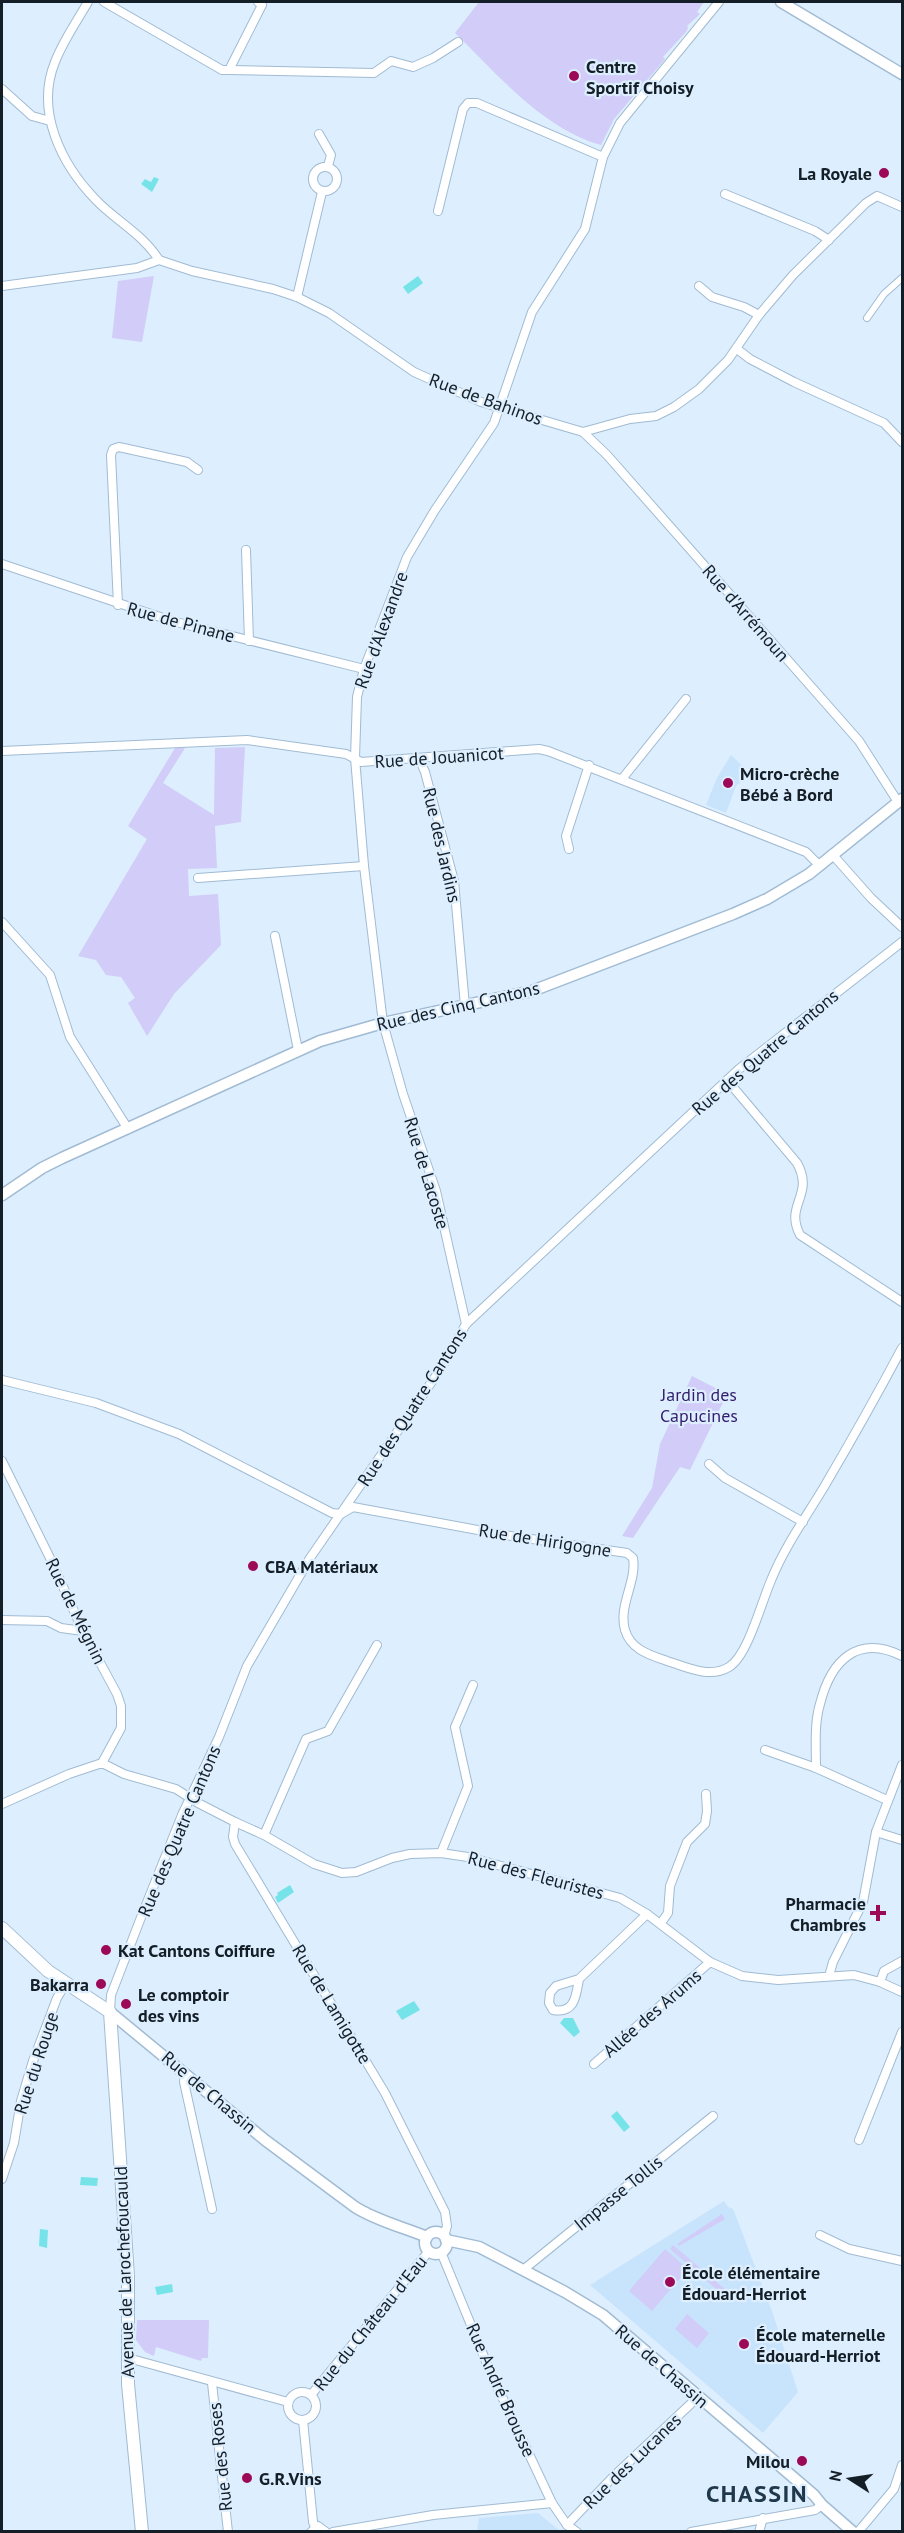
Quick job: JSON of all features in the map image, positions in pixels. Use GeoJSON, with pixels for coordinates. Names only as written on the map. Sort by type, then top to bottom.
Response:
{"type":"FeatureCollection","features":[{"type":"Feature","properties":{"kind":"main road","name":"Rue de Chassin"},"geometry":{"type":"LineString","coordinates":[[2,1928],[37,1962],[111,2012]]}},
{"type":"Feature","properties":{"kind":"main road","name":"Avenue de Larochefoucauld"},"geometry":{"type":"LineString","coordinates":[[111,2012],[128,2276],[128,2384],[142,2532]]}},
{"type":"Feature","properties":{"kind":"street"},"geometry":{"type":"LineString","coordinates":[[2,286],[137,268],[159,260],[151,246],[97,201],[72,172],[50,121],[46,96],[55,62],[88,2]]}},
{"type":"Feature","properties":{"kind":"street"},"geometry":{"type":"LineString","coordinates":[[104,2],[222,70],[374,73],[391,61],[412,67],[433,58],[458,42]]}},
{"type":"Feature","properties":{"kind":"street"},"geometry":{"type":"LineString","coordinates":[[229,70],[262,5],[258,2]]}},
{"type":"Feature","properties":{"kind":"street","name":"Rue d'Alexandre"},"geometry":{"type":"LineString","coordinates":[[383,1023],[364,866],[355,758],[357,697],[364,669],[407,556],[494,423],[532,312],[585,229],[603,156],[620,123],[719,2]]}},
{"type":"Feature","properties":{"kind":"street"},"geometry":{"type":"LineString","coordinates":[[781,2],[903,74]]}},
{"type":"Feature","properties":{"kind":"street"},"geometry":{"type":"LineString","coordinates":[[2,89],[32,116],[50,121]]}},
{"type":"Feature","properties":{"kind":"street"},"geometry":{"type":"LineString","coordinates":[[438,211],[463,109],[468,103],[477,103],[603,156]]}},
{"type":"Feature","properties":{"kind":"street"},"geometry":{"type":"LineString","coordinates":[[320,134],[331,155],[328,166],[314,173],[312,179],[322,192]]}},
{"type":"Feature","properties":{"kind":"street"},"geometry":{"type":"LineString","coordinates":[[322,192],[326,192],[338,181],[328,166]]}},
{"type":"Feature","properties":{"kind":"street"},"geometry":{"type":"LineString","coordinates":[[297,297],[322,192]]}},
{"type":"Feature","properties":{"kind":"street"},"geometry":{"type":"LineString","coordinates":[[724,194],[815,231],[829,240]]}},
{"type":"Feature","properties":{"kind":"street"},"geometry":{"type":"LineString","coordinates":[[583,432],[630,419],[656,416],[674,408],[699,389],[737,349],[759,315],[793,275],[860,210],[877,196],[903,207]]}},
{"type":"Feature","properties":{"kind":"street","name":"Rue de Bahinos"},"geometry":{"type":"LineString","coordinates":[[159,260],[192,271],[297,297],[329,313],[414,372],[501,408],[583,432]]}},
{"type":"Feature","properties":{"kind":"street"},"geometry":{"type":"LineString","coordinates":[[867,318],[884,294],[903,278]]}},
{"type":"Feature","properties":{"kind":"street"},"geometry":{"type":"LineString","coordinates":[[699,286],[712,297],[744,306],[759,315]]}},
{"type":"Feature","properties":{"kind":"street"},"geometry":{"type":"LineString","coordinates":[[737,349],[767,368],[884,423],[903,442]]}},
{"type":"Feature","properties":{"kind":"street","name":"Rue d'Arrémoun"},"geometry":{"type":"LineString","coordinates":[[583,432],[607,455],[859,741],[900,800]]}},
{"type":"Feature","properties":{"kind":"street"},"geometry":{"type":"LineString","coordinates":[[118,605],[111,455],[113,448],[119,447],[187,462],[198,470]]}},
{"type":"Feature","properties":{"kind":"street"},"geometry":{"type":"LineString","coordinates":[[246,550],[249,641]]}},
{"type":"Feature","properties":{"kind":"street","name":"Rue de Pinane"},"geometry":{"type":"LineString","coordinates":[[2,564],[118,605],[249,641],[364,669]]}},
{"type":"Feature","properties":{"kind":"street"},"geometry":{"type":"LineString","coordinates":[[622,779],[686,699]]}},
{"type":"Feature","properties":{"kind":"street","name":"Rue de Jouanicot"},"geometry":{"type":"LineString","coordinates":[[2,751],[247,741],[346,754],[361,762],[540,749],[589,765],[806,852],[819,865]]}},
{"type":"Feature","properties":{"kind":"street","name":"Rue des Jardins"},"geometry":{"type":"LineString","coordinates":[[419,758],[425,772],[454,881],[465,1006]]}},
{"type":"Feature","properties":{"kind":"street"},"geometry":{"type":"LineString","coordinates":[[569,849],[566,836],[589,765]]}},
{"type":"Feature","properties":{"kind":"street","name":"Rue des Cinq Cantons"},"geometry":{"type":"LineString","coordinates":[[2,1195],[42,1168],[320,1041],[383,1023],[532,991],[733,914],[767,899],[819,865],[900,800]]}},
{"type":"Feature","properties":{"kind":"street"},"geometry":{"type":"LineString","coordinates":[[832,854],[871,898],[903,927]]}},
{"type":"Feature","properties":{"kind":"street"},"geometry":{"type":"LineString","coordinates":[[198,878],[364,866]]}},
{"type":"Feature","properties":{"kind":"street"},"geometry":{"type":"LineString","coordinates":[[2,922],[50,975],[70,1037],[98,1083],[119,1110],[128,1129]]}},
{"type":"Feature","properties":{"kind":"street"},"geometry":{"type":"LineString","coordinates":[[275,936],[298,1050]]}},
{"type":"Feature","properties":{"kind":"street","name":"Rue des Quatre Cantons"},"geometry":{"type":"LineString","coordinates":[[111,2012],[111,1995],[189,1798],[219,1737],[247,1666],[310,1558],[442,1367],[466,1324],[727,1080],[903,942]]}},
{"type":"Feature","properties":{"kind":"street","name":"Rue de Lacoste"},"geometry":{"type":"LineString","coordinates":[[383,1023],[403,1094],[436,1191],[466,1324]]}},
{"type":"Feature","properties":{"kind":"street"},"geometry":{"type":"LineString","coordinates":[[727,1080],[797,1163],[803,1174],[803,1189],[794,1216],[800,1235],[903,1302]]}},
{"type":"Feature","properties":{"kind":"street","name":"Rue de Hirigogne"},"geometry":{"type":"LineString","coordinates":[[341,1514],[353,1507],[630,1554],[634,1565],[624,1614],[625,1629],[630,1640],[646,1654],[700,1672],[711,1672],[729,1667],[742,1652],[775,1569],[903,1348]]}},
{"type":"Feature","properties":{"kind":"street"},"geometry":{"type":"LineString","coordinates":[[2,1380],[96,1403],[162,1427],[199,1443],[332,1513],[341,1514]]}},
{"type":"Feature","properties":{"kind":"street","name":"Rue de Mégnin"},"geometry":{"type":"LineString","coordinates":[[2,1461],[121,1706],[121,1728],[102,1763]]}},
{"type":"Feature","properties":{"kind":"street"},"geometry":{"type":"LineString","coordinates":[[709,1464],[725,1478],[803,1522]]}},
{"type":"Feature","properties":{"kind":"street"},"geometry":{"type":"LineString","coordinates":[[2,1620],[47,1621],[61,1628],[83,1631]]}},
{"type":"Feature","properties":{"kind":"street"},"geometry":{"type":"LineString","coordinates":[[264,1835],[306,1739],[328,1731],[377,1645]]}},
{"type":"Feature","properties":{"kind":"street"},"geometry":{"type":"LineString","coordinates":[[816,1768],[819,1705],[827,1681],[840,1662],[856,1649],[874,1647],[889,1649],[903,1656]]}},
{"type":"Feature","properties":{"kind":"street"},"geometry":{"type":"LineString","coordinates":[[441,1853],[468,1786],[454,1727],[473,1685]]}},
{"type":"Feature","properties":{"kind":"street"},"geometry":{"type":"LineString","coordinates":[[765,1750],[816,1768],[887,1800]]}},
{"type":"Feature","properties":{"kind":"street"},"geometry":{"type":"LineString","coordinates":[[2,1804],[69,1774],[102,1763],[124,1774],[176,1789],[235,1822]]}},
{"type":"Feature","properties":{"kind":"street"},"geometry":{"type":"LineString","coordinates":[[829,1976],[833,1962],[863,1902],[876,1832],[903,1765]]}},
{"type":"Feature","properties":{"kind":"street"},"geometry":{"type":"LineString","coordinates":[[661,1923],[668,1913],[670,1886],[687,1842],[705,1824],[706,1794]]}},
{"type":"Feature","properties":{"kind":"street","name":"Rue des Fleuristes"},"geometry":{"type":"LineString","coordinates":[[235,1822],[264,1835],[314,1864],[342,1873],[356,1872],[392,1858],[410,1854],[441,1853],[468,1857],[620,1898],[661,1923],[710,1962],[725,1970],[757,1978],[854,1976],[880,1982],[903,1992]]}},
{"type":"Feature","properties":{"kind":"street","name":"Rue de Lamigotte"},"geometry":{"type":"LineString","coordinates":[[235,1822],[233,1837],[235,1844],[390,2102],[447,2218],[445,2238]]}},
{"type":"Feature","properties":{"kind":"street"},"geometry":{"type":"LineString","coordinates":[[876,1832],[903,1840]]}},
{"type":"Feature","properties":{"kind":"street"},"geometry":{"type":"LineString","coordinates":[[579,1979],[647,1914]]}},
{"type":"Feature","properties":{"kind":"street"},"geometry":{"type":"LineString","coordinates":[[880,1982],[884,1971],[903,1961]]}},
{"type":"Feature","properties":{"kind":"street","name":"Allée des Arums"},"geometry":{"type":"LineString","coordinates":[[594,2064],[710,1962]]}},
{"type":"Feature","properties":{"kind":"street","name":"Rue du Rouge"},"geometry":{"type":"LineString","coordinates":[[2,2179],[14,2143],[21,2101],[33,2061],[57,1998],[66,1983]]}},
{"type":"Feature","properties":{"kind":"street","name":"Rue de Chassin"},"geometry":{"type":"LineString","coordinates":[[111,2012],[265,2140],[355,2207],[370,2216],[427,2237]]}},
{"type":"Feature","properties":{"kind":"street"},"geometry":{"type":"LineString","coordinates":[[859,2140],[903,2032]]}},
{"type":"Feature","properties":{"kind":"street"},"geometry":{"type":"LineString","coordinates":[[185,2072],[184,2082],[212,2209]]}},
{"type":"Feature","properties":{"kind":"street","name":"Impasse Tollis"},"geometry":{"type":"LineString","coordinates":[[523,2270],[713,2116]]}},
{"type":"Feature","properties":{"kind":"street"},"geometry":{"type":"LineString","coordinates":[[435,2233],[445,2238],[446,2247],[435,2254],[429,2251],[425,2243],[427,2237],[435,2233]]}},
{"type":"Feature","properties":{"kind":"street"},"geometry":{"type":"LineString","coordinates":[[820,2235],[849,2249],[903,2261]]}},
{"type":"Feature","properties":{"kind":"street","name":"Rue de Chassin"},"geometry":{"type":"LineString","coordinates":[[445,2238],[479,2247],[609,2319],[814,2495],[853,2532]]}},
{"type":"Feature","properties":{"kind":"street","name":"Rue du Château d'Eau"},"geometry":{"type":"LineString","coordinates":[[311,2396],[429,2251]]}},
{"type":"Feature","properties":{"kind":"street","name":"Rue André Brousse"},"geometry":{"type":"LineString","coordinates":[[441,2252],[489,2369],[552,2503],[567,2525]]}},
{"type":"Feature","properties":{"kind":"street"},"geometry":{"type":"LineString","coordinates":[[128,2358],[212,2383],[288,2402]]}},
{"type":"Feature","properties":{"kind":"street","name":"Rue des Roses"},"geometry":{"type":"LineString","coordinates":[[212,2383],[228,2532]]}},
{"type":"Feature","properties":{"kind":"street"},"geometry":{"type":"LineString","coordinates":[[300,2392],[311,2396],[315,2402],[315,2410],[311,2417],[303,2420],[296,2419],[290,2414],[288,2402],[293,2395],[300,2392]]}},
{"type":"Feature","properties":{"kind":"street","name":"Rue des Lucanes"},"geometry":{"type":"LineString","coordinates":[[567,2525],[614,2476],[698,2397]]}},
{"type":"Feature","properties":{"kind":"street"},"geometry":{"type":"LineString","coordinates":[[303,2420],[313,2529],[322,2527],[326,2532]]}},
{"type":"Feature","properties":{"kind":"street"},"geometry":{"type":"LineString","coordinates":[[858,2532],[894,2489],[903,2464]]}},
{"type":"Feature","properties":{"kind":"street"},"geometry":{"type":"LineString","coordinates":[[333,2532],[433,2515],[552,2503]]}},
{"type":"Feature","properties":{"kind":"street"},"geometry":{"type":"LineString","coordinates":[[691,2532],[815,2510],[822,2505]]}},
{"type":"Feature","properties":{"kind":"street"},"geometry":{"type":"LineString","coordinates":[[759,2532],[762,2518]]}},
{"type":"Feature","properties":{"kind":"street"},"geometry":{"type":"LineString","coordinates":[[567,2525],[577,2532]]}},
{"type":"Feature","properties":{"kind":"shaded area","name":"Micro-crèche Bébé à Bord"},"geometry":{"type":"Polygon","coordinates":[[[731,755],[751,774],[736,786],[726,813],[706,805],[717,778],[731,755]]]}},
{"type":"Feature","properties":{"kind":"shaded area","name":"École élémentaire Édouard-Herriot"},"geometry":{"type":"Polygon","coordinates":[[[724,2201],[728,2207],[733,2209],[737,2219],[773,2314],[798,2392],[763,2433],[590,2285],[724,2201]]]}},
{"type":"Feature","properties":{"kind":"shaded area"},"geometry":{"type":"Polygon","coordinates":[[[538,2513],[560,2531],[477,2531],[479,2518],[538,2513]]]}},
{"type":"Feature","properties":{"kind":"green space","name":"Centre Sportif Choisy"},"geometry":{"type":"Polygon","coordinates":[[[479,2],[704,2],[697,12],[700,14],[687,26],[686,32],[663,57],[665,59],[614,119],[601,145],[559,126],[540,113],[455,33],[479,2]]]}},
{"type":"Feature","properties":{"kind":"green space"},"geometry":{"type":"Polygon","coordinates":[[[154,276],[142,342],[112,338],[118,281],[154,276]]]}},
{"type":"Feature","properties":{"kind":"green space"},"geometry":{"type":"Polygon","coordinates":[[[245,747],[241,822],[215,826],[217,868],[188,869],[189,896],[218,894],[221,945],[174,994],[147,1036],[128,1003],[135,998],[121,977],[106,975],[96,960],[78,956],[147,839],[128,826],[175,748],[185,748],[163,783],[214,815],[215,748],[245,747]]]}},
{"type":"Feature","properties":{"kind":"green space","name":"Jardin des Capucines"},"geometry":{"type":"Polygon","coordinates":[[[692,1376],[727,1394],[690,1470],[680,1467],[633,1538],[622,1536],[652,1488],[660,1444],[692,1376]]]}},
{"type":"Feature","properties":{"kind":"green space"},"geometry":{"type":"Polygon","coordinates":[[[722,2214],[725,2219],[679,2246],[677,2244],[722,2214]]]}},
{"type":"Feature","properties":{"kind":"green space"},"geometry":{"type":"Polygon","coordinates":[[[673,2245],[733,2296],[729,2300],[670,2249],[673,2245]]]}},
{"type":"Feature","properties":{"kind":"green space"},"geometry":{"type":"Polygon","coordinates":[[[665,2249],[688,2269],[652,2311],[629,2291],[665,2249]]]}},
{"type":"Feature","properties":{"kind":"green space"},"geometry":{"type":"Polygon","coordinates":[[[687,2314],[709,2333],[697,2348],[675,2329],[687,2314]]]}},
{"type":"Feature","properties":{"kind":"green space"},"geometry":{"type":"Polygon","coordinates":[[[137,2320],[209,2320],[208,2358],[202,2358],[201,2361],[156,2347],[154,2356],[145,2352],[136,2340],[137,2320]]]}},
{"type":"Feature","properties":{"kind":"water"},"geometry":{"type":"Polygon","coordinates":[[[154,177],[159,179],[152,192],[141,184],[145,179],[151,182],[154,177]]]}},
{"type":"Feature","properties":{"kind":"water"},"geometry":{"type":"Polygon","coordinates":[[[418,276],[423,283],[408,294],[403,287],[418,276]]]}},
{"type":"Feature","properties":{"kind":"water"},"geometry":{"type":"Polygon","coordinates":[[[290,1885],[294,1892],[278,1903],[275,1897],[277,1893],[290,1885]]]}},
{"type":"Feature","properties":{"kind":"water"},"geometry":{"type":"Polygon","coordinates":[[[414,2001],[420,2010],[402,2020],[396,2011],[414,2001]]]}},
{"type":"Feature","properties":{"kind":"water"},"geometry":{"type":"Polygon","coordinates":[[[564,2018],[573,2018],[580,2032],[574,2037],[560,2023],[564,2018]]]}},
{"type":"Feature","properties":{"kind":"water"},"geometry":{"type":"Polygon","coordinates":[[[617,2111],[630,2127],[624,2132],[611,2116],[617,2111]]]}},
{"type":"Feature","properties":{"kind":"water"},"geometry":{"type":"Polygon","coordinates":[[[81,2177],[98,2178],[97,2186],[80,2185],[81,2177]]]}},
{"type":"Feature","properties":{"kind":"water"},"geometry":{"type":"Polygon","coordinates":[[[40,2229],[48,2230],[47,2248],[39,2246],[40,2229]]]}},
{"type":"Feature","properties":{"kind":"water"},"geometry":{"type":"Polygon","coordinates":[[[172,2284],[173,2292],[157,2295],[155,2287],[172,2284]]]}},
{"type":"Feature","properties":{"kind":"place","name":"Centre Sportif Choisy"},"geometry":{"type":"Point","coordinates":[574,76]}},
{"type":"Feature","properties":{"kind":"place","name":"La Royale"},"geometry":{"type":"Point","coordinates":[884,173]}},
{"type":"Feature","properties":{"kind":"place","name":"Micro-crèche Bébé à Bord"},"geometry":{"type":"Point","coordinates":[728,783]}},
{"type":"Feature","properties":{"kind":"place","name":"CBA Matériaux"},"geometry":{"type":"Point","coordinates":[253,1566]}},
{"type":"Feature","properties":{"kind":"place","name":"Pharmacie Chambres"},"geometry":{"type":"Point","coordinates":[878,1913]}},
{"type":"Feature","properties":{"kind":"place","name":"Kat Cantons Coiffure"},"geometry":{"type":"Point","coordinates":[106,1950]}},
{"type":"Feature","properties":{"kind":"place","name":"Bakarra"},"geometry":{"type":"Point","coordinates":[101,1984]}},
{"type":"Feature","properties":{"kind":"place","name":"Le comptoir des vins"},"geometry":{"type":"Point","coordinates":[126,2004]}},
{"type":"Feature","properties":{"kind":"place","name":"École élémentaire Édouard-Herriot"},"geometry":{"type":"Point","coordinates":[670,2282]}},
{"type":"Feature","properties":{"kind":"place","name":"École maternelle Édouard-Herriot"},"geometry":{"type":"Point","coordinates":[744,2344]}},
{"type":"Feature","properties":{"kind":"place","name":"Milou"},"geometry":{"type":"Point","coordinates":[802,2461]}},
{"type":"Feature","properties":{"kind":"place","name":"G.R.Vins"},"geometry":{"type":"Point","coordinates":[247,2478]}},
{"type":"Feature","properties":{"kind":"district","name":"CHASSIN"},"geometry":{"type":"Point","coordinates":[757,2493]}}]}
